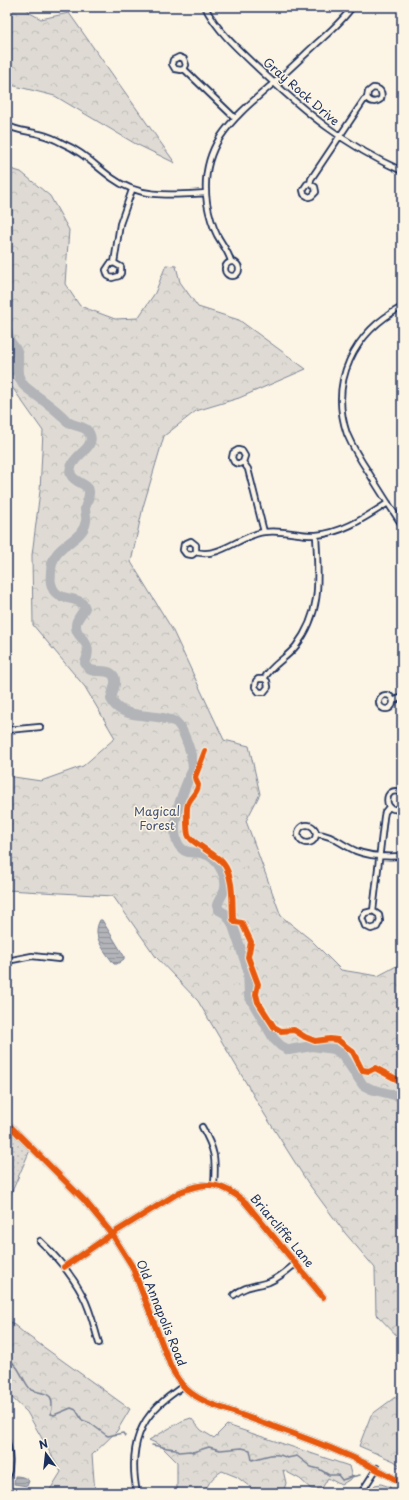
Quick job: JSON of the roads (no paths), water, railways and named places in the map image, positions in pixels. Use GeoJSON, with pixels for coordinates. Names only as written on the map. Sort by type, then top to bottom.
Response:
{"type":"FeatureCollection","features":[{"type":"Feature","properties":{"kind":"street","name":"Gray Rock Drive"},"geometry":{"type":"LineString","coordinates":[[205,7],[214,23],[231,43],[313,117],[338,136],[366,153],[402,171]]}},
{"type":"Feature","properties":{"kind":"street"},"geometry":{"type":"LineString","coordinates":[[231,261],[214,227],[208,210],[206,176],[211,154],[221,134],[234,118],[337,25],[352,7]]}},
{"type":"Feature","properties":{"kind":"street"},"geometry":{"type":"LineString","coordinates":[[184,69],[234,118]]}},
{"type":"Feature","properties":{"kind":"street"},"geometry":{"type":"LineString","coordinates":[[310,184],[313,174],[338,136],[361,103],[367,98]]}},
{"type":"Feature","properties":{"kind":"street"},"geometry":{"type":"LineString","coordinates":[[7,125],[52,138],[76,150],[111,178],[132,190],[161,195],[206,193]]}},
{"type":"Feature","properties":{"kind":"street"},"geometry":{"type":"LineString","coordinates":[[114,263],[120,224],[132,190]]}},
{"type":"Feature","properties":{"kind":"street"},"geometry":{"type":"LineString","coordinates":[[402,307],[379,321],[360,342],[346,367],[341,396],[342,416],[350,440],[402,524]]}},
{"type":"Feature","properties":{"kind":"street"},"geometry":{"type":"LineString","coordinates":[[243,462],[248,469],[251,478],[264,532]]}},
{"type":"Feature","properties":{"kind":"street"},"geometry":{"type":"LineString","coordinates":[[196,552],[202,554],[217,552],[244,538],[264,532],[286,532],[316,535],[341,529],[353,524],[388,503]]}},
{"type":"Feature","properties":{"kind":"street"},"geometry":{"type":"LineString","coordinates":[[264,679],[270,670],[295,647],[311,620],[318,592],[316,535]]}},
{"type":"Feature","properties":{"kind":"street"},"geometry":{"type":"LineString","coordinates":[[393,701],[402,697]]}},
{"type":"Feature","properties":{"kind":"street"},"geometry":{"type":"LineString","coordinates":[[7,730],[40,727]]}},
{"type":"Feature","properties":{"kind":"street"},"geometry":{"type":"LineString","coordinates":[[389,807],[387,800],[390,794],[396,791],[402,793]]}},
{"type":"Feature","properties":{"kind":"street"},"geometry":{"type":"LineString","coordinates":[[389,807],[396,810],[402,807]]}},
{"type":"Feature","properties":{"kind":"street"},"geometry":{"type":"LineString","coordinates":[[373,911],[384,817],[385,812],[389,807]]}},
{"type":"Feature","properties":{"kind":"street"},"geometry":{"type":"LineString","coordinates":[[308,825],[312,827],[316,834],[313,841],[306,844],[302,842],[298,835],[300,828],[308,825]]}},
{"type":"Feature","properties":{"kind":"street"},"geometry":{"type":"LineString","coordinates":[[316,834],[326,835],[355,851],[368,855],[380,857],[402,856]]}},
{"type":"Feature","properties":{"kind":"street"},"geometry":{"type":"LineString","coordinates":[[7,961],[32,956],[58,959]]}},
{"type":"Feature","properties":{"kind":"street","name":"Old Annapolis Road"},"geometry":{"type":"LineString","coordinates":[[7,1123],[85,1201],[112,1234],[132,1266],[171,1367],[189,1393],[211,1404],[324,1446],[377,1468],[402,1483]]}},
{"type":"Feature","properties":{"kind":"street"},"geometry":{"type":"LineString","coordinates":[[202,1127],[210,1140],[215,1157],[216,1165],[214,1185]]}},
{"type":"Feature","properties":{"kind":"street","name":"Briarcliffe Lane"},"geometry":{"type":"LineString","coordinates":[[64,1267],[112,1234],[180,1192],[190,1187],[203,1184],[214,1185],[230,1191],[244,1202],[323,1296]]}},
{"type":"Feature","properties":{"kind":"street"},"geometry":{"type":"LineString","coordinates":[[40,1241],[55,1254],[83,1296],[99,1343]]}},
{"type":"Feature","properties":{"kind":"street"},"geometry":{"type":"LineString","coordinates":[[234,1295],[244,1288],[279,1277],[296,1264]]}},
{"type":"Feature","properties":{"kind":"street"},"geometry":{"type":"LineString","coordinates":[[137,1493],[133,1466],[134,1454],[139,1434],[156,1408],[183,1386]]}},
{"type":"Feature","properties":{"kind":"street"},"geometry":{"type":"LineString","coordinates":[[7,1442],[10,1454],[10,1466],[7,1478]]}},
{"type":"Feature","properties":{"kind":"street"},"geometry":{"type":"LineString","coordinates":[[361,1493],[377,1468]]}},
{"type":"Feature","properties":{"kind":"waterway"},"geometry":{"type":"LineString","coordinates":[[7,330],[10,341],[18,352],[18,372],[23,384],[69,422],[86,429],[91,440],[87,448],[73,463],[70,472],[74,479],[88,488],[89,491],[85,509],[86,521],[84,528],[79,534],[56,554],[51,571],[51,583],[53,590],[62,597],[78,601],[85,608],[76,623],[78,634],[88,649],[85,663],[91,670],[107,672],[113,675],[115,684],[111,699],[116,706],[128,713],[160,717],[175,722],[183,731],[190,751],[193,769],[178,808],[175,831],[177,840],[181,848],[184,850],[209,856],[217,863],[223,873],[225,888],[217,905],[219,910],[226,914],[232,923],[248,970],[249,996],[274,1039],[281,1046],[289,1050],[312,1046],[334,1049],[342,1054],[363,1085],[371,1089],[402,1097]]}},
{"type":"Feature","properties":{"kind":"waterway"},"geometry":{"type":"LineString","coordinates":[[7,1360],[15,1365],[31,1390],[48,1395],[51,1398],[51,1414],[54,1415],[71,1408],[76,1410],[82,1420],[90,1423],[106,1435],[108,1436],[123,1433],[125,1436]]}},
{"type":"Feature","properties":{"kind":"waterway"},"geometry":{"type":"LineString","coordinates":[[152,1445],[176,1449],[179,1452],[193,1452],[209,1447],[220,1450],[242,1448],[250,1450],[252,1460],[274,1455],[287,1458],[297,1456],[311,1467],[319,1469],[329,1475],[338,1475],[342,1480],[360,1475]]}},
{"type":"Feature","properties":{"kind":"waterway"},"geometry":{"type":"LineString","coordinates":[[397,1467],[402,1467]]}},
{"type":"Feature","properties":{"kind":"park label","name":"Magical Forest"},"geometry":{"type":"Point","coordinates":[157,819]}}]}
